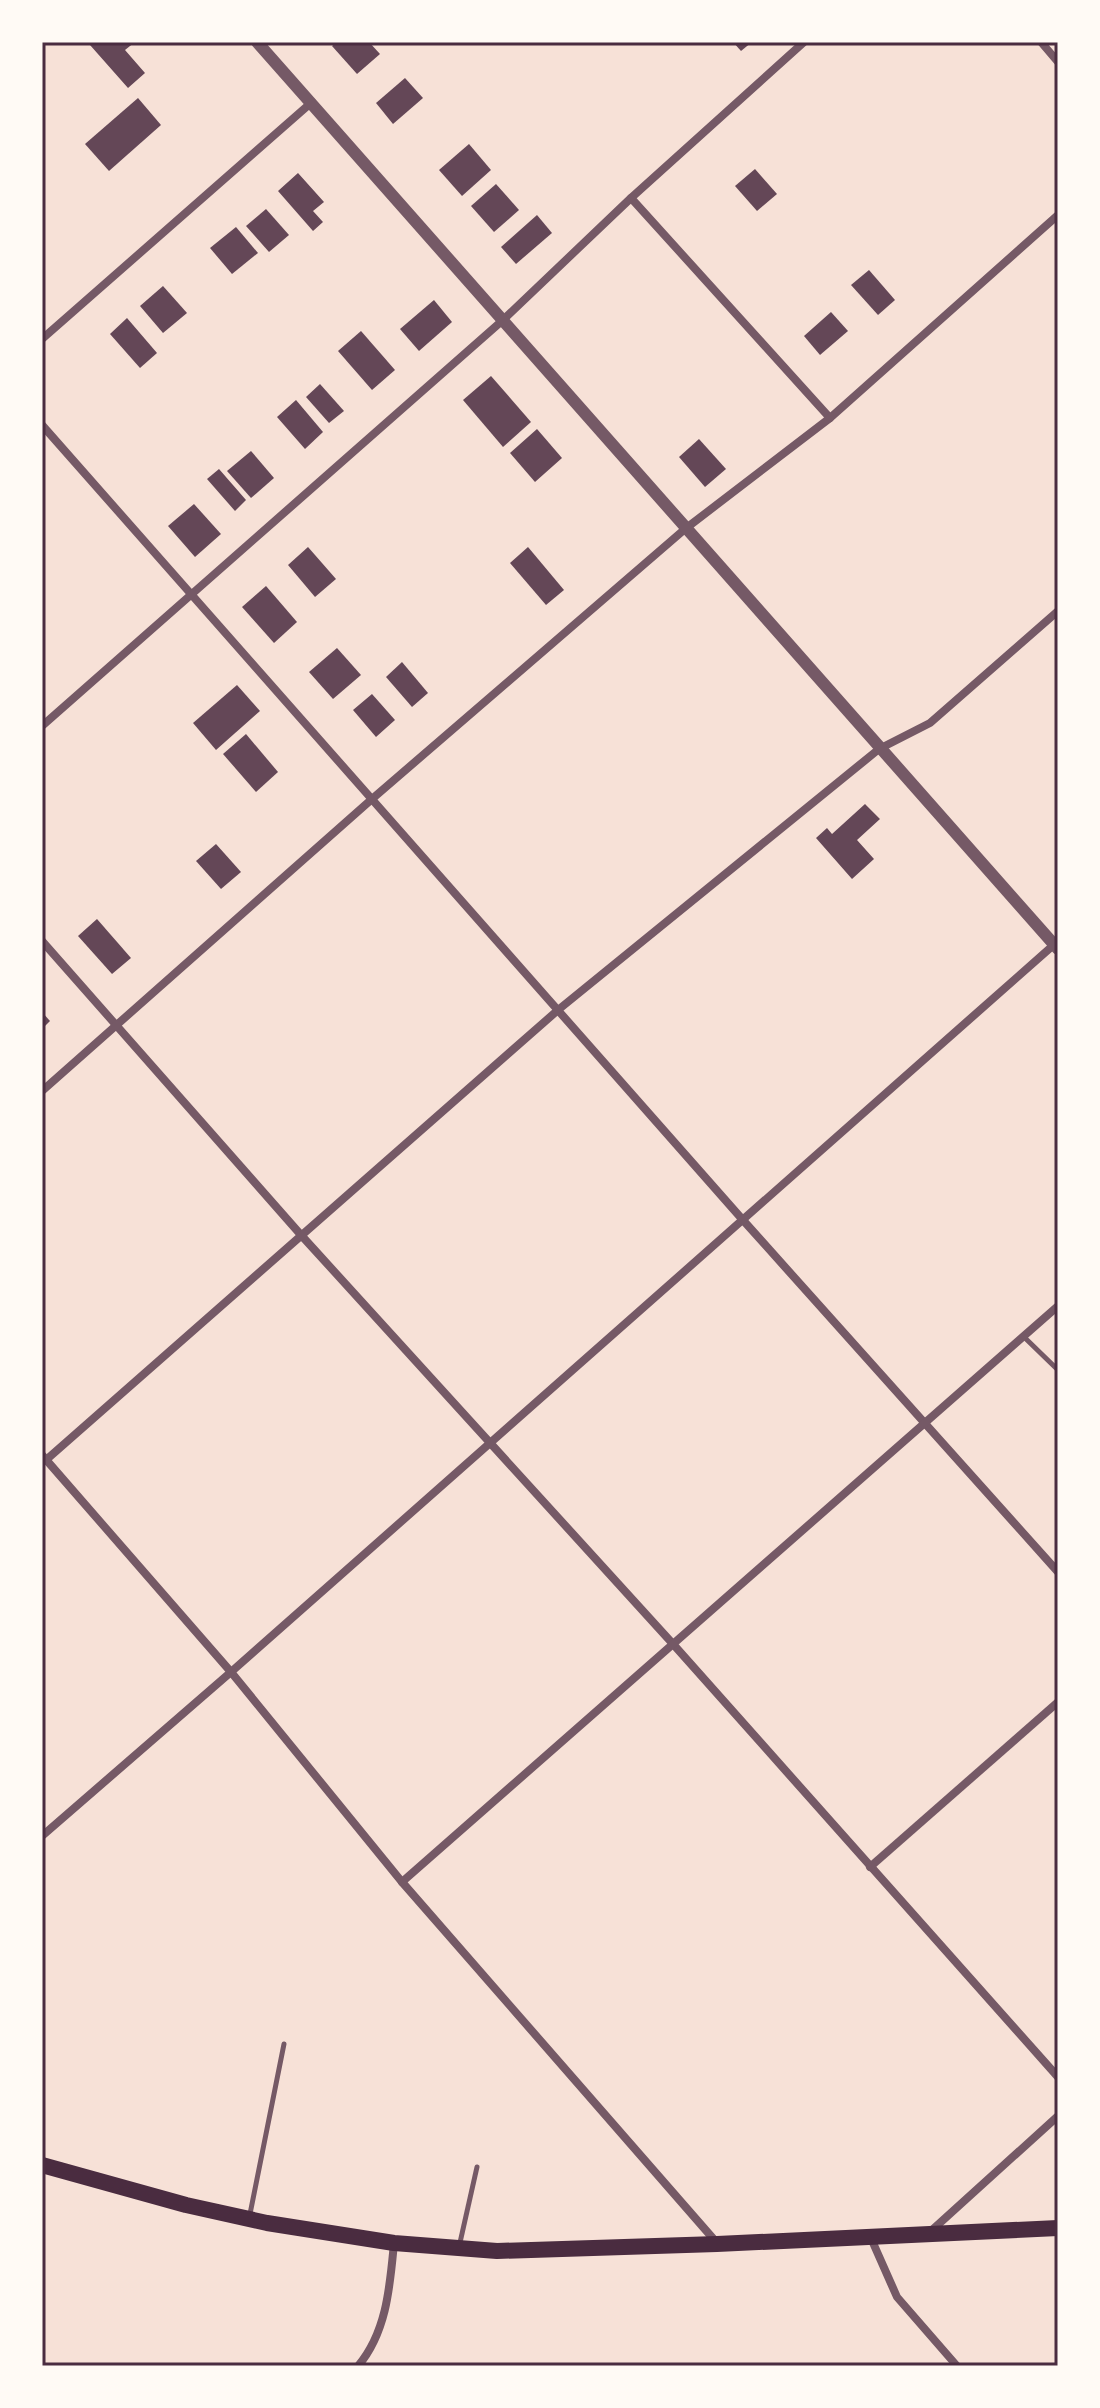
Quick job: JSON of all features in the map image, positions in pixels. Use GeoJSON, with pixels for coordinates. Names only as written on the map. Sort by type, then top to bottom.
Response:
{"type":"FeatureCollection","features":[{"type":"Feature","properties":{"kind":"main road"},"geometry":{"type":"LineString","coordinates":[[42,2165],[249,2219],[394,2243],[497,2251],[1058,2228]]}},
{"type":"Feature","properties":{"kind":"street"},"geometry":{"type":"LineString","coordinates":[[42,1836],[1057,945],[879,749],[257,42]]}},
{"type":"Feature","properties":{"kind":"street"},"geometry":{"type":"LineString","coordinates":[[42,726],[503,320],[631,198],[804,42]]}},
{"type":"Feature","properties":{"kind":"street"},"geometry":{"type":"LineString","coordinates":[[1041,42],[1058,62]]}},
{"type":"Feature","properties":{"kind":"street"},"geometry":{"type":"LineString","coordinates":[[42,339],[312,102]]}},
{"type":"Feature","properties":{"kind":"street"},"geometry":{"type":"LineString","coordinates":[[631,198],[830,418]]}},
{"type":"Feature","properties":{"kind":"street"},"geometry":{"type":"LineString","coordinates":[[42,1091],[372,799],[685,529],[830,418],[1058,215]]}},
{"type":"Feature","properties":{"kind":"street"},"geometry":{"type":"LineString","coordinates":[[42,425],[742,1219],[1058,1572]]}},
{"type":"Feature","properties":{"kind":"street"},"geometry":{"type":"LineString","coordinates":[[717,2244],[402,1882],[231,1672],[44,1458],[558,1010],[879,749],[930,723],[1058,611]]}},
{"type":"Feature","properties":{"kind":"street"},"geometry":{"type":"LineString","coordinates":[[42,941],[301,1235],[492,1442],[1058,2077]]}},
{"type":"Feature","properties":{"kind":"street"},"geometry":{"type":"LineString","coordinates":[[402,1882],[1058,1306]]}},
{"type":"Feature","properties":{"kind":"street"},"geometry":{"type":"LineString","coordinates":[[870,1867],[1058,1702]]}},
{"type":"Feature","properties":{"kind":"street"},"geometry":{"type":"LineString","coordinates":[[930,2232],[1058,2116]]}},
{"type":"Feature","properties":{"kind":"street"},"geometry":{"type":"LineString","coordinates":[[870,2236],[897,2297],[957,2366]]}},
{"type":"Feature","properties":{"kind":"street"},"geometry":{"type":"LineString","coordinates":[[358,2366],[367,2355],[389,2300],[394,2243]]}},
{"type":"Feature","properties":{"kind":"lane"},"geometry":{"type":"LineString","coordinates":[[1024,1336],[1058,1370]]}},
{"type":"Feature","properties":{"kind":"lane"},"geometry":{"type":"LineString","coordinates":[[249,2219],[284,2044]]}},
{"type":"Feature","properties":{"kind":"lane"},"geometry":{"type":"LineString","coordinates":[[459,2248],[477,2167]]}},
{"type":"Feature","properties":{"kind":"building"},"geometry":{"type":"Polygon","coordinates":[[[94,42],[135,42],[125,50],[145,73],[128,88],[90,45],[94,42]]]}},
{"type":"Feature","properties":{"kind":"building"},"geometry":{"type":"Polygon","coordinates":[[[337,42],[369,42],[380,54],[357,74],[332,46],[337,42]]]}},
{"type":"Feature","properties":{"kind":"building"},"geometry":{"type":"Polygon","coordinates":[[[733,42],[752,42],[741,51],[733,42]]]}},
{"type":"Feature","properties":{"kind":"building"},"geometry":{"type":"Polygon","coordinates":[[[405,78],[423,98],[393,124],[376,103],[405,78]]]}},
{"type":"Feature","properties":{"kind":"building"},"geometry":{"type":"Polygon","coordinates":[[[138,98],[161,125],[109,171],[85,144],[138,98]]]}},
{"type":"Feature","properties":{"kind":"building"},"geometry":{"type":"Polygon","coordinates":[[[469,144],[491,170],[462,196],[439,170],[469,144]]]}},
{"type":"Feature","properties":{"kind":"building"},"geometry":{"type":"Polygon","coordinates":[[[755,169],[777,194],[757,211],[735,186],[755,169]]]}},
{"type":"Feature","properties":{"kind":"building"},"geometry":{"type":"Polygon","coordinates":[[[298,173],[324,202],[313,211],[323,222],[313,231],[278,191],[298,173]]]}},
{"type":"Feature","properties":{"kind":"building"},"geometry":{"type":"Polygon","coordinates":[[[496,184],[519,210],[494,232],[471,206],[496,184]]]}},
{"type":"Feature","properties":{"kind":"building"},"geometry":{"type":"Polygon","coordinates":[[[266,209],[289,235],[269,252],[246,226],[266,209]]]}},
{"type":"Feature","properties":{"kind":"building"},"geometry":{"type":"Polygon","coordinates":[[[537,215],[552,233],[516,264],[501,247],[537,215]]]}},
{"type":"Feature","properties":{"kind":"building"},"geometry":{"type":"Polygon","coordinates":[[[236,227],[258,253],[232,274],[210,248],[236,227]]]}},
{"type":"Feature","properties":{"kind":"building"},"geometry":{"type":"Polygon","coordinates":[[[869,270],[895,300],[878,315],[851,285],[869,270]]]}},
{"type":"Feature","properties":{"kind":"building"},"geometry":{"type":"Polygon","coordinates":[[[163,286],[187,313],[163,333],[140,306],[163,286]]]}},
{"type":"Feature","properties":{"kind":"building"},"geometry":{"type":"Polygon","coordinates":[[[434,300],[452,322],[419,351],[400,329],[434,300]]]}},
{"type":"Feature","properties":{"kind":"building"},"geometry":{"type":"Polygon","coordinates":[[[831,312],[848,331],[820,355],[804,336],[831,312]]]}},
{"type":"Feature","properties":{"kind":"building"},"geometry":{"type":"Polygon","coordinates":[[[127,318],[157,353],[140,368],[110,334],[127,318]]]}},
{"type":"Feature","properties":{"kind":"building"},"geometry":{"type":"Polygon","coordinates":[[[361,331],[395,370],[372,390],[338,351],[361,331]]]}},
{"type":"Feature","properties":{"kind":"building"},"geometry":{"type":"Polygon","coordinates":[[[491,376],[531,422],[503,447],[463,400],[491,376]]]}},
{"type":"Feature","properties":{"kind":"building"},"geometry":{"type":"Polygon","coordinates":[[[320,384],[344,411],[329,423],[306,397],[320,384]]]}},
{"type":"Feature","properties":{"kind":"building"},"geometry":{"type":"Polygon","coordinates":[[[296,400],[323,432],[305,449],[277,417],[296,400]]]}},
{"type":"Feature","properties":{"kind":"building"},"geometry":{"type":"Polygon","coordinates":[[[537,429],[562,458],[535,482],[510,453],[537,429]]]}},
{"type":"Feature","properties":{"kind":"building"},"geometry":{"type":"Polygon","coordinates":[[[699,439],[726,469],[705,487],[679,457],[699,439]]]}},
{"type":"Feature","properties":{"kind":"building"},"geometry":{"type":"Polygon","coordinates":[[[251,451],[274,478],[251,498],[227,471],[251,451]]]}},
{"type":"Feature","properties":{"kind":"building"},"geometry":{"type":"Polygon","coordinates":[[[219,469],[246,500],[235,511],[207,479],[219,469]]]}},
{"type":"Feature","properties":{"kind":"building"},"geometry":{"type":"Polygon","coordinates":[[[194,504],[221,534],[195,557],[168,526],[194,504]]]}},
{"type":"Feature","properties":{"kind":"building"},"geometry":{"type":"Polygon","coordinates":[[[308,547],[336,579],[315,597],[288,565],[308,547]]]}},
{"type":"Feature","properties":{"kind":"building"},"geometry":{"type":"Polygon","coordinates":[[[528,547],[564,590],[546,605],[510,563],[528,547]]]}},
{"type":"Feature","properties":{"kind":"building"},"geometry":{"type":"Polygon","coordinates":[[[266,586],[297,622],[274,643],[242,607],[266,586]]]}},
{"type":"Feature","properties":{"kind":"building"},"geometry":{"type":"Polygon","coordinates":[[[337,648],[361,675],[333,699],[309,672],[337,648]]]}},
{"type":"Feature","properties":{"kind":"building"},"geometry":{"type":"Polygon","coordinates":[[[402,662],[428,693],[412,707],[386,677],[402,662]]]}},
{"type":"Feature","properties":{"kind":"building"},"geometry":{"type":"Polygon","coordinates":[[[237,685],[260,711],[216,750],[193,723],[237,685]]]}},
{"type":"Feature","properties":{"kind":"building"},"geometry":{"type":"Polygon","coordinates":[[[372,694],[395,720],[376,737],[353,710],[372,694]]]}},
{"type":"Feature","properties":{"kind":"building"},"geometry":{"type":"Polygon","coordinates":[[[246,734],[278,772],[256,792],[223,754],[246,734]]]}},
{"type":"Feature","properties":{"kind":"building"},"geometry":{"type":"Polygon","coordinates":[[[865,804],[880,819],[857,840],[874,859],[852,879],[816,838],[827,828],[832,834],[865,804]]]}},
{"type":"Feature","properties":{"kind":"building"},"geometry":{"type":"Polygon","coordinates":[[[216,844],[241,872],[221,889],[196,861],[216,844]]]}},
{"type":"Feature","properties":{"kind":"building"},"geometry":{"type":"Polygon","coordinates":[[[97,919],[131,958],[112,974],[78,936],[97,919]]]}},
{"type":"Feature","properties":{"kind":"building"},"geometry":{"type":"Polygon","coordinates":[[[42,1012],[50,1021],[42,1029],[42,1012]]]}}]}
